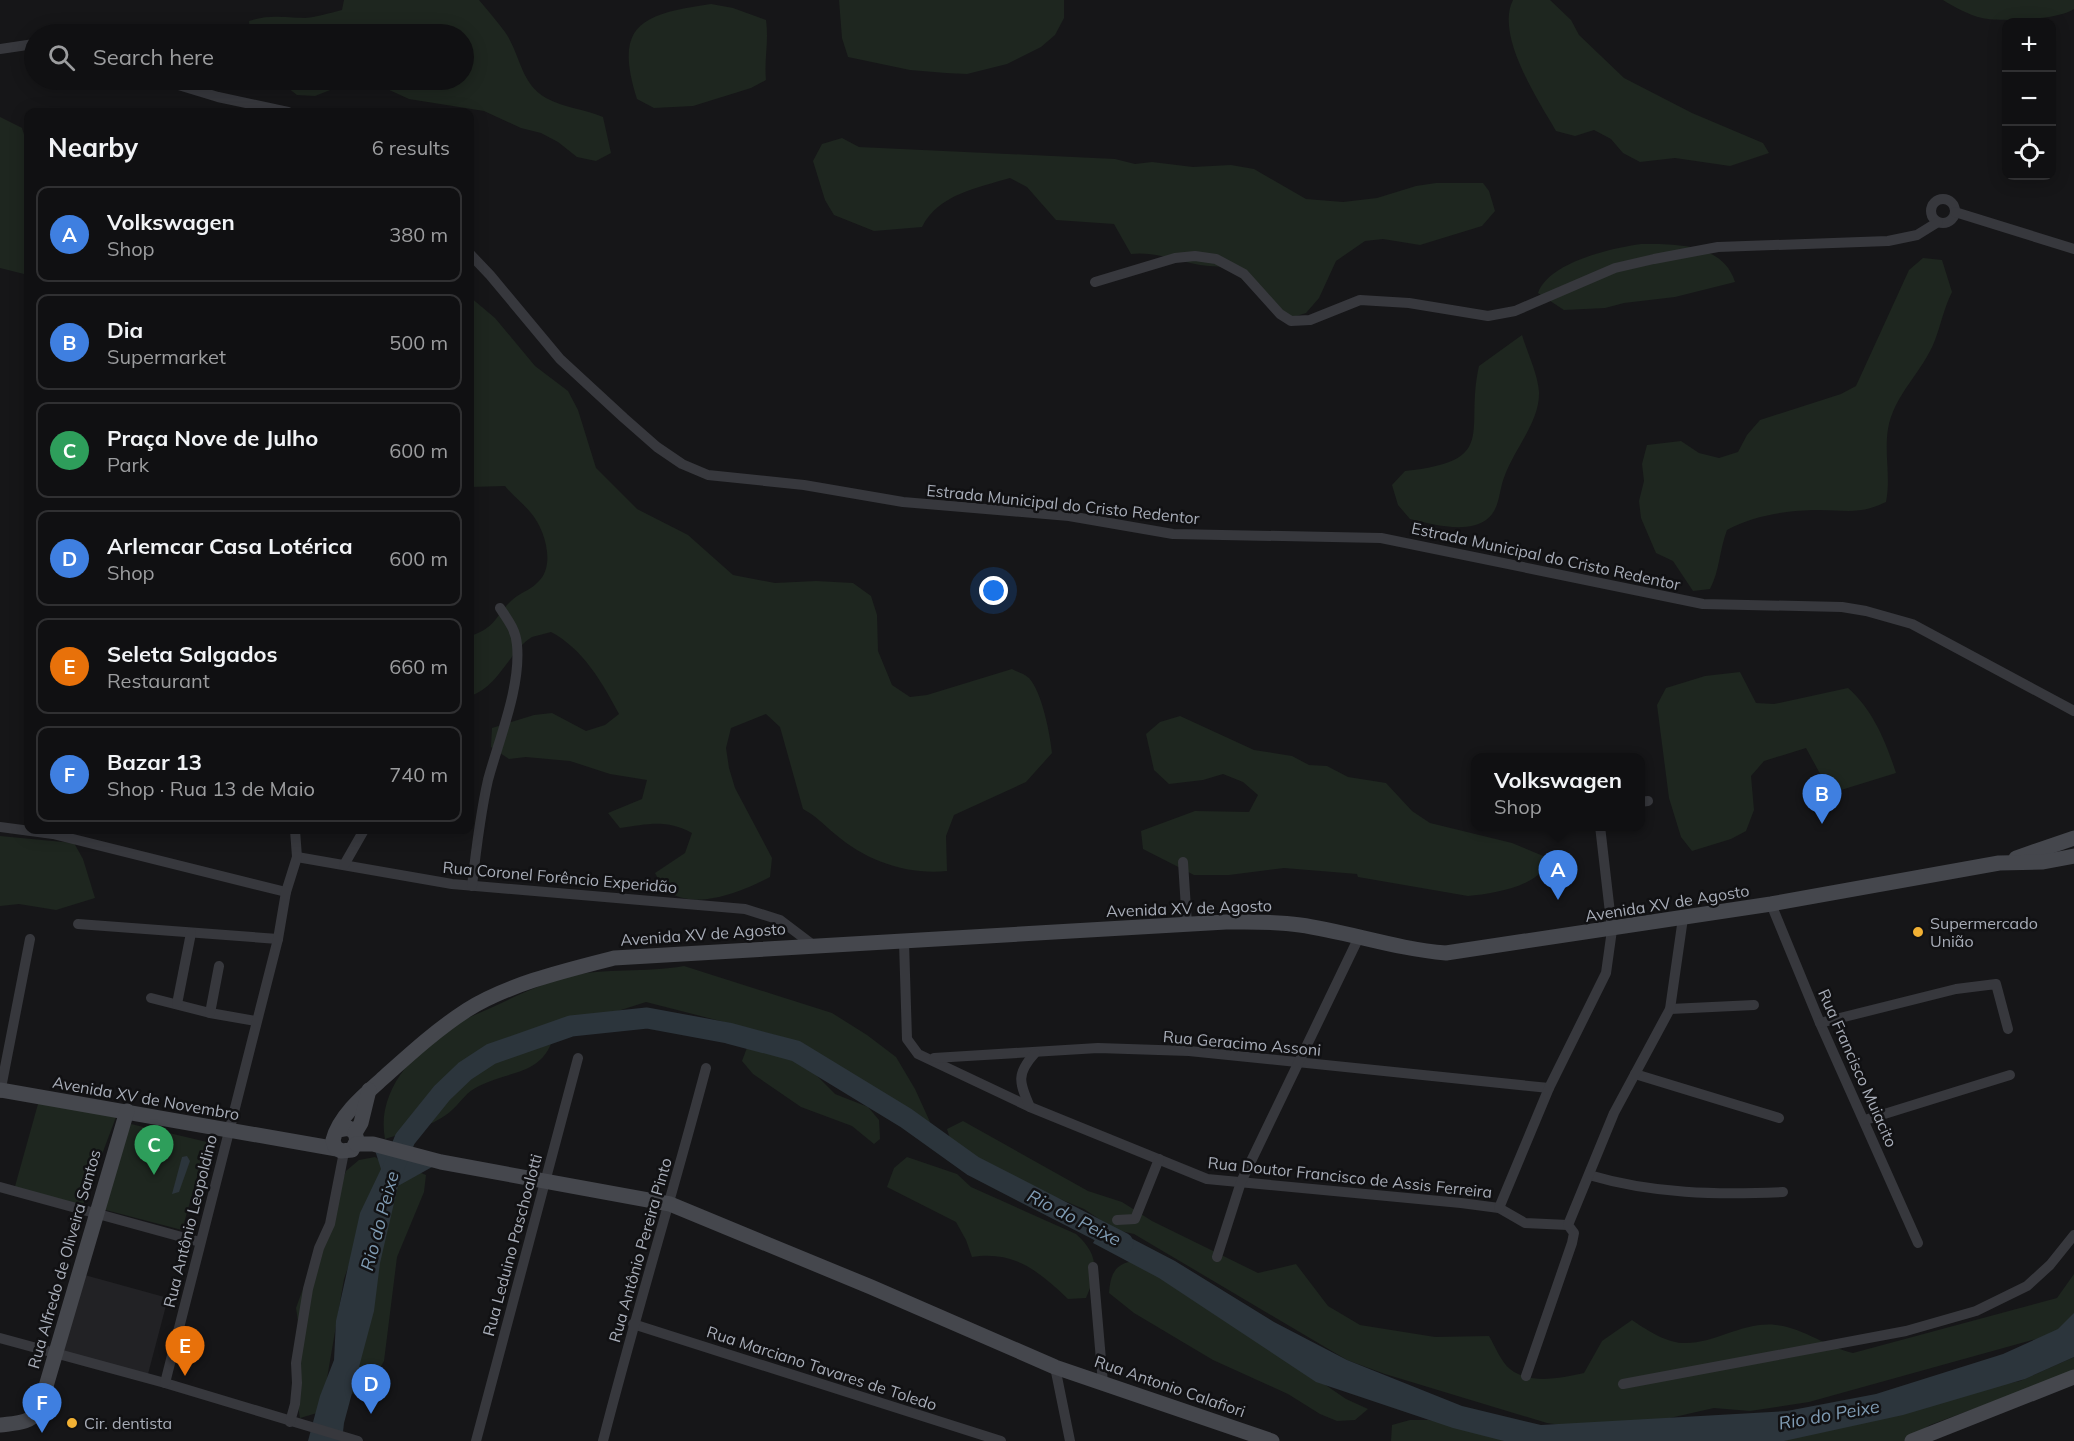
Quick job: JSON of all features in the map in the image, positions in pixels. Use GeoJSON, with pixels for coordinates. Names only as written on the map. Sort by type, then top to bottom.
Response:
{"type":"FeatureCollection","features":[{"type":"Feature","properties":{"kind":"street"},"geometry":{"type":"LineString","coordinates":[[0,49],[24,46]]}},
{"type":"Feature","properties":{"kind":"street"},"geometry":{"type":"LineString","coordinates":[[195,90],[269,108]]}},
{"type":"Feature","properties":{"kind":"street"},"geometry":{"type":"LineString","coordinates":[[1938,222],[1931,211],[1935,203],[1948,201],[1955,212],[2074,249]]}},
{"type":"Feature","properties":{"kind":"street"},"geometry":{"type":"LineString","coordinates":[[1095,282],[1175,258],[1195,256],[1216,259],[1238,270],[1280,314],[1291,321],[1310,320],[1360,300],[1409,303],[1488,316],[1515,311],[1615,268],[1654,259],[1718,248],[1888,241],[1917,235],[1938,222],[1951,220],[1955,212]]}},
{"type":"Feature","properties":{"kind":"street","name":"Estrada Municipal do Cristo Redentor"},"geometry":{"type":"LineString","coordinates":[[474,259],[560,359],[657,447],[682,464],[708,475],[804,485],[913,503],[1069,516],[1173,534],[1381,538],[1703,604],[1842,607],[1866,611],[1912,624],[2074,711]]}},
{"type":"Feature","properties":{"kind":"street"},"geometry":{"type":"LineString","coordinates":[[472,885],[476,840],[488,783],[517,674],[517,644],[513,627],[500,608]]}},
{"type":"Feature","properties":{"kind":"street"},"geometry":{"type":"LineString","coordinates":[[0,827],[24,830]]}},
{"type":"Feature","properties":{"kind":"street","name":"Rua Doutor Francisco de Assis Ferreira"},"geometry":{"type":"LineString","coordinates":[[1499,1208],[1549,1088],[1606,973],[1612,930],[1601,831]]}},
{"type":"Feature","properties":{"kind":"street"},"geometry":{"type":"LineString","coordinates":[[53,834],[286,892]]}},
{"type":"Feature","properties":{"kind":"street"},"geometry":{"type":"LineString","coordinates":[[295,834],[297,857]]}},
{"type":"Feature","properties":{"kind":"street"},"geometry":{"type":"LineString","coordinates":[[344,865],[362,834]]}},
{"type":"Feature","properties":{"kind":"street"},"geometry":{"type":"LineString","coordinates":[[1999,864],[2074,838]]}},
{"type":"Feature","properties":{"kind":"street","name":"Avenida XV de Agosto"},"geometry":{"type":"LineString","coordinates":[[337,1131],[344,1119],[369,1090],[425,1040],[469,1009],[521,986],[614,958],[1187,924],[1274,922],[1302,925],[1358,939],[1446,953],[1612,930],[1999,864],[2043,862],[2074,856]]}},
{"type":"Feature","properties":{"kind":"street","name":"Rua Coronel Forêncio Experidão"},"geometry":{"type":"LineString","coordinates":[[297,857],[472,885],[744,909],[780,920],[813,945]]}},
{"type":"Feature","properties":{"kind":"street","name":"Rua Antônio Leopoldino"},"geometry":{"type":"LineString","coordinates":[[165,1383],[227,1131],[278,939],[286,892],[297,857]]}},
{"type":"Feature","properties":{"kind":"street"},"geometry":{"type":"LineString","coordinates":[[1184,862],[1187,924]]}},
{"type":"Feature","properties":{"kind":"street","name":"Rua Francisco Muiacito"},"geometry":{"type":"LineString","coordinates":[[1771,904],[1820,1023],[1918,1243]]}},
{"type":"Feature","properties":{"kind":"street"},"geometry":{"type":"LineString","coordinates":[[1526,1376],[1572,1243],[1574,1233],[1568,1225],[1614,1113],[1670,1008],[1683,918]]}},
{"type":"Feature","properties":{"kind":"street"},"geometry":{"type":"LineString","coordinates":[[78,924],[278,939]]}},
{"type":"Feature","properties":{"kind":"street"},"geometry":{"type":"LineString","coordinates":[[177,1004],[191,933]]}},
{"type":"Feature","properties":{"kind":"street"},"geometry":{"type":"LineString","coordinates":[[0,1092],[30,939]]}},
{"type":"Feature","properties":{"kind":"street"},"geometry":{"type":"LineString","coordinates":[[1217,1257],[1241,1182],[1358,939]]}},
{"type":"Feature","properties":{"kind":"street","name":"Rua Doutor Francisco de Assis Ferreira"},"geometry":{"type":"LineString","coordinates":[[904,942],[907,1039],[918,1054],[931,1058],[1030,1107],[1207,1179],[1499,1208],[1525,1223],[1568,1225]]}},
{"type":"Feature","properties":{"kind":"street"},"geometry":{"type":"LineString","coordinates":[[210,1013],[219,966]]}},
{"type":"Feature","properties":{"kind":"street"},"geometry":{"type":"LineString","coordinates":[[1820,1023],[1956,989],[1996,984],[2008,1029]]}},
{"type":"Feature","properties":{"kind":"street"},"geometry":{"type":"LineString","coordinates":[[151,998],[210,1013],[256,1021]]}},
{"type":"Feature","properties":{"kind":"street"},"geometry":{"type":"LineString","coordinates":[[1670,1008],[1754,1005]]}},
{"type":"Feature","properties":{"kind":"street","name":"Rua Geracimo Assoni"},"geometry":{"type":"LineString","coordinates":[[931,1058],[1098,1048],[1190,1051],[1549,1088]]}},
{"type":"Feature","properties":{"kind":"street"},"geometry":{"type":"LineString","coordinates":[[1030,1107],[1020,1077],[1022,1066],[1035,1053]]}},
{"type":"Feature","properties":{"kind":"street","name":"Rua Leduino Paschoalotti"},"geometry":{"type":"LineString","coordinates":[[476,1441],[578,1058]]}},
{"type":"Feature","properties":{"kind":"street","name":"Rua Antônio Pereira Pinto"},"geometry":{"type":"LineString","coordinates":[[603,1441],[633,1324],[670,1204],[706,1068]]}},
{"type":"Feature","properties":{"kind":"street"},"geometry":{"type":"LineString","coordinates":[[1635,1074],[1779,1118]]}},
{"type":"Feature","properties":{"kind":"street"},"geometry":{"type":"LineString","coordinates":[[1865,1120],[2010,1075]]}},
{"type":"Feature","properties":{"kind":"street"},"geometry":{"type":"LineString","coordinates":[[293,1423],[296,1363],[308,1289],[319,1248],[330,1224],[348,1145],[361,1123],[369,1090]]}},
{"type":"Feature","properties":{"kind":"street","name":"Avenida XV de Novembro"},"geometry":{"type":"LineString","coordinates":[[0,1092],[127,1111],[286,1140],[348,1145],[373,1144],[441,1162],[545,1179],[670,1204]]}},
{"type":"Feature","properties":{"kind":"street","name":"Rua Alfredo de Oliveira Santos"},"geometry":{"type":"LineString","coordinates":[[0,1425],[26,1422],[35,1417],[39,1410],[127,1111]]}},
{"type":"Feature","properties":{"kind":"street"},"geometry":{"type":"LineString","coordinates":[[337,1131],[333,1140],[348,1145]]}},
{"type":"Feature","properties":{"kind":"street","name":"Avenida XV de Novembro"},"geometry":{"type":"LineString","coordinates":[[286,1140],[337,1131]]}},
{"type":"Feature","properties":{"kind":"street"},"geometry":{"type":"LineString","coordinates":[[1117,1220],[1135,1219],[1159,1159]]}},
{"type":"Feature","properties":{"kind":"street"},"geometry":{"type":"LineString","coordinates":[[1589,1175],[1622,1185],[1679,1192],[1719,1195],[1782,1192]]}},
{"type":"Feature","properties":{"kind":"street"},"geometry":{"type":"LineString","coordinates":[[0,1187],[95,1215],[200,1242]]}},
{"type":"Feature","properties":{"kind":"street","name":"Rua Antonio Calafiori"},"geometry":{"type":"LineString","coordinates":[[670,1204],[871,1287],[1055,1367],[1272,1441]]}},
{"type":"Feature","properties":{"kind":"street"},"geometry":{"type":"LineString","coordinates":[[1623,1384],[1906,1331],[1976,1311],[2027,1286],[2050,1265],[2074,1235]]}},
{"type":"Feature","properties":{"kind":"street"},"geometry":{"type":"LineString","coordinates":[[1093,1267],[1103,1383]]}},
{"type":"Feature","properties":{"kind":"street","name":"Rua Marciano Tavares de Toledo"},"geometry":{"type":"LineString","coordinates":[[633,1324],[1001,1441]]}},
{"type":"Feature","properties":{"kind":"street"},"geometry":{"type":"LineString","coordinates":[[0,1338],[165,1383],[357,1441]]}},
{"type":"Feature","properties":{"kind":"street"},"geometry":{"type":"LineString","coordinates":[[1055,1367],[1070,1441]]}},
{"type":"Feature","properties":{"kind":"street"},"geometry":{"type":"LineString","coordinates":[[1912,1441],[2074,1377]]}},
{"type":"Feature","properties":{"kind":"shaded area"},"geometry":{"type":"Polygon","coordinates":[[[344,0],[479,0],[505,32],[526,77],[537,92],[560,104],[603,117],[611,153],[596,161],[577,157],[558,142],[541,133],[521,128],[484,111],[409,99],[389,90],[474,90],[474,24],[249,24],[249,21],[257,19],[305,18],[342,10],[344,0]]]}},
{"type":"Feature","properties":{"kind":"shaded area"},"geometry":{"type":"Polygon","coordinates":[[[839,0],[1064,0],[1064,18],[1055,35],[1041,47],[1007,64],[967,74],[946,73],[910,70],[848,57],[842,38],[839,0]]]}},
{"type":"Feature","properties":{"kind":"shaded area"},"geometry":{"type":"Polygon","coordinates":[[[1513,0],[1550,0],[1571,20],[1579,35],[1624,78],[1692,113],[1763,143],[1769,153],[1730,166],[1675,158],[1640,162],[1623,153],[1611,139],[1594,130],[1575,136],[1556,131],[1530,85],[1514,49],[1509,14],[1513,0]]]}},
{"type":"Feature","properties":{"kind":"shaded area"},"geometry":{"type":"Polygon","coordinates":[[[1943,0],[2074,0],[2074,9],[2043,18],[1982,18],[1943,0]]]}},
{"type":"Feature","properties":{"kind":"shaded area"},"geometry":{"type":"Polygon","coordinates":[[[711,4],[733,8],[766,20],[766,80],[751,88],[693,106],[654,108],[637,99],[630,74],[629,54],[632,39],[639,27],[667,13],[711,4]]]}},
{"type":"Feature","properties":{"kind":"shaded area"},"geometry":{"type":"Polygon","coordinates":[[[291,90],[330,90],[315,96],[297,95],[291,90]]]}},
{"type":"Feature","properties":{"kind":"shaded area"},"geometry":{"type":"Polygon","coordinates":[[[0,117],[22,128],[24,134],[24,274],[0,268],[0,117]]]}},
{"type":"Feature","properties":{"kind":"shaded area"},"geometry":{"type":"Polygon","coordinates":[[[842,138],[859,147],[1115,159],[1135,164],[1152,162],[1193,167],[1231,165],[1254,169],[1306,199],[1343,202],[1377,198],[1416,186],[1436,183],[1483,183],[1489,191],[1495,211],[1482,226],[1420,245],[1383,239],[1365,241],[1336,261],[1319,298],[1306,313],[1287,319],[1227,266],[1202,265],[1155,255],[1131,254],[1114,224],[1056,220],[1027,187],[1010,178],[972,189],[949,200],[929,216],[922,227],[874,231],[834,215],[825,200],[813,161],[822,144],[842,138]]]}},
{"type":"Feature","properties":{"kind":"shaded area"},"geometry":{"type":"Polygon","coordinates":[[[1641,244],[1668,244],[1696,248],[1709,253],[1729,269],[1735,282],[1675,297],[1624,303],[1605,308],[1564,310],[1538,293],[1544,282],[1568,265],[1599,253],[1641,244]]]}},
{"type":"Feature","properties":{"kind":"shaded area"},"geometry":{"type":"Polygon","coordinates":[[[1923,258],[1942,260],[1952,292],[1930,352],[1902,394],[1891,416],[1887,438],[1886,502],[1867,509],[1850,511],[1813,510],[1779,513],[1737,525],[1727,530],[1716,575],[1710,589],[1693,591],[1673,561],[1656,553],[1641,518],[1639,501],[1644,481],[1642,464],[1647,445],[1681,441],[1699,453],[1719,458],[1738,452],[1747,435],[1760,420],[1841,394],[1856,386],[1909,270],[1923,258]]]}},
{"type":"Feature","properties":{"kind":"shaded area"},"geometry":{"type":"Polygon","coordinates":[[[474,300],[495,318],[535,366],[568,391],[578,410],[596,468],[637,509],[688,535],[733,575],[775,583],[816,581],[853,583],[871,596],[877,615],[878,651],[892,685],[910,697],[927,695],[1012,669],[1025,675],[1034,684],[1038,693],[1052,753],[1026,782],[954,815],[946,836],[947,871],[917,871],[888,864],[860,852],[803,809],[780,727],[766,714],[731,728],[726,748],[735,788],[772,858],[770,877],[718,897],[689,899],[676,896],[664,888],[655,873],[685,853],[692,833],[665,824],[620,828],[608,813],[642,799],[647,780],[610,774],[570,761],[526,757],[509,759],[491,747],[492,728],[534,715],[552,713],[586,731],[605,725],[619,714],[591,667],[573,647],[551,632],[532,637],[524,643],[497,677],[474,694],[474,635],[490,625],[511,601],[538,582],[546,567],[546,548],[541,528],[528,509],[505,486],[474,487],[474,300]]]}},
{"type":"Feature","properties":{"kind":"shaded area"},"geometry":{"type":"Polygon","coordinates":[[[1522,335],[1537,378],[1538,403],[1531,424],[1509,465],[1499,499],[1491,516],[1478,524],[1459,527],[1410,519],[1398,505],[1392,485],[1405,471],[1455,460],[1466,451],[1472,440],[1475,389],[1479,366],[1522,335]]]}},
{"type":"Feature","properties":{"kind":"shaded area"},"geometry":{"type":"Polygon","coordinates":[[[1740,672],[1756,703],[1774,704],[1848,688],[1872,716],[1896,773],[1841,790],[1824,781],[1806,748],[1764,761],[1751,776],[1754,810],[1746,831],[1731,839],[1692,851],[1681,837],[1669,798],[1657,705],[1666,688],[1705,676],[1740,672]]]}},
{"type":"Feature","properties":{"kind":"shaded area"},"geometry":{"type":"Polygon","coordinates":[[[1180,716],[1254,750],[1292,756],[1309,765],[1327,766],[1348,777],[1386,783],[1412,811],[1430,823],[1512,843],[1548,858],[1538,875],[1523,884],[1495,892],[1468,896],[1358,877],[1357,874],[1284,868],[1229,875],[1194,875],[1143,849],[1141,831],[1195,811],[1249,812],[1258,795],[1243,782],[1223,774],[1203,780],[1169,784],[1154,770],[1146,734],[1160,722],[1180,716]]]}},
{"type":"Feature","properties":{"kind":"shaded area"},"geometry":{"type":"Polygon","coordinates":[[[0,836],[74,843],[83,859],[95,898],[56,910],[19,904],[0,906],[0,836]]]}},
{"type":"Feature","properties":{"kind":"shaded area"},"geometry":{"type":"Polygon","coordinates":[[[684,966],[832,1013],[867,1035],[896,1057],[915,1089],[930,1122],[913,1127],[794,1041],[646,1002],[555,1031],[550,1046],[536,1064],[475,1088],[445,1116],[437,1120],[385,1139],[386,1105],[400,1075],[423,1049],[455,1025],[530,990],[567,977],[596,972],[684,966]]]}},
{"type":"Feature","properties":{"kind":"shaded area"},"geometry":{"type":"Polygon","coordinates":[[[766,1040],[797,1056],[835,1094],[868,1107],[879,1120],[880,1139],[874,1144],[852,1126],[801,1107],[753,1074],[742,1061],[748,1045],[766,1040]]]}},
{"type":"Feature","properties":{"kind":"shaded area"},"geometry":{"type":"Polygon","coordinates":[[[42,1100],[116,1117],[83,1205],[14,1190],[38,1104],[42,1100]]]}},
{"type":"Feature","properties":{"kind":"shaded area"},"geometry":{"type":"Polygon","coordinates":[[[963,1121],[1088,1191],[1122,1202],[1152,1221],[1258,1273],[1296,1264],[1328,1306],[1360,1325],[1435,1337],[1489,1336],[1510,1369],[1536,1379],[1584,1373],[1602,1341],[1632,1320],[1662,1338],[1682,1343],[1694,1343],[1751,1326],[1776,1325],[1796,1330],[1853,1353],[2057,1298],[2074,1274],[2074,1324],[2065,1331],[1809,1402],[1750,1411],[1714,1408],[1661,1420],[1567,1426],[1547,1423],[1385,1374],[1347,1360],[1134,1234],[1116,1230],[1084,1209],[999,1174],[981,1170],[953,1148],[947,1129],[963,1121]]]}},
{"type":"Feature","properties":{"kind":"shaded area"},"geometry":{"type":"Polygon","coordinates":[[[131,1124],[207,1142],[182,1230],[98,1208],[131,1124]]]}},
{"type":"Feature","properties":{"kind":"shaded area"},"geometry":{"type":"Polygon","coordinates":[[[375,1157],[384,1163],[344,1279],[324,1396],[317,1413],[300,1418],[297,1391],[299,1336],[296,1308],[346,1171],[359,1160],[375,1157]]]}},
{"type":"Feature","properties":{"kind":"shaded area"},"geometry":{"type":"Polygon","coordinates":[[[907,1157],[957,1174],[971,1187],[1076,1234],[1089,1249],[1094,1263],[1093,1279],[1086,1298],[1068,1299],[1036,1272],[1013,1260],[987,1256],[972,1257],[956,1222],[887,1187],[894,1168],[907,1157]]]}},
{"type":"Feature","properties":{"kind":"shaded area"},"geometry":{"type":"Polygon","coordinates":[[[409,1168],[426,1175],[424,1192],[397,1257],[384,1361],[366,1393],[347,1394],[398,1171],[409,1168]]]}},
{"type":"Feature","properties":{"kind":"shaded area"},"geometry":{"type":"Polygon","coordinates":[[[1141,1259],[1346,1399],[1368,1409],[1355,1420],[1337,1421],[1320,1414],[1288,1394],[1213,1360],[1134,1313],[1109,1293],[1110,1285],[1117,1268],[1127,1262],[1141,1259]]]}},
{"type":"Feature","properties":{"kind":"shaded area"},"geometry":{"type":"Polygon","coordinates":[[[81,1274],[168,1298],[148,1374],[59,1351],[81,1274]]]}},
{"type":"Feature","properties":{"kind":"shaded area"},"geometry":{"type":"Polygon","coordinates":[[[2074,1357],[2074,1372],[1930,1425],[1916,1434],[1911,1441],[1728,1441],[2020,1381],[2074,1357]]]}},
{"type":"Feature","properties":{"kind":"shaded area"},"geometry":{"type":"Polygon","coordinates":[[[1410,1420],[1429,1420],[1516,1441],[1391,1441],[1392,1425],[1410,1420]]]}},
{"type":"Feature","properties":{"kind":"water"},"geometry":{"type":"Polygon","coordinates":[[[373,1144],[441,1162],[398,1186],[380,1263],[374,1311],[344,1423],[342,1441],[308,1441],[320,1396],[334,1360],[336,1321],[360,1213],[381,1169],[373,1144]]]}},
{"type":"Feature","properties":{"kind":"water"},"geometry":{"type":"Polygon","coordinates":[[[187,1156],[190,1161],[179,1192],[172,1194],[182,1157],[187,1156]]]}},
{"type":"Feature","properties":{"kind":"water"},"geometry":{"type":"Polygon","coordinates":[[[1104,1224],[1175,1261],[1274,1322],[1347,1360],[1462,1406],[1541,1425],[1787,1411],[1876,1394],[2003,1354],[2058,1329],[2074,1313],[2074,1357],[2025,1379],[1903,1415],[1784,1441],[1504,1441],[1453,1428],[1316,1382],[1159,1278],[1093,1243],[1104,1224]]]}},
{"type":"Feature","properties":{"kind":"waterway","name":"Rio do Peixe"},"geometry":{"type":"LineString","coordinates":[[393,1169],[405,1139],[442,1093],[465,1071],[491,1054],[571,1026],[647,1018],[728,1033],[796,1051],[906,1118],[973,1166],[1123,1243]]}},
{"type":"Feature","properties":{"kind":"place","name":"Dia"},"geometry":{"type":"Point","coordinates":[1822,824]}},
{"type":"Feature","properties":{"kind":"place","name":"Volkswagen"},"geometry":{"type":"Point","coordinates":[1558,900]}},
{"type":"Feature","properties":{"kind":"place","name":"Supermercado União"},"geometry":{"type":"Point","coordinates":[1918,932]}},
{"type":"Feature","properties":{"kind":"place","name":"Praça Nove de Julho"},"geometry":{"type":"Point","coordinates":[154,1175]}},
{"type":"Feature","properties":{"kind":"place","name":"Seleta Salgados"},"geometry":{"type":"Point","coordinates":[185,1376]}},
{"type":"Feature","properties":{"kind":"place","name":"Arlemcar Casa Lotérica"},"geometry":{"type":"Point","coordinates":[371,1414]}},
{"type":"Feature","properties":{"kind":"place","name":"Cir. dentista"},"geometry":{"type":"Point","coordinates":[72,1423]}},
{"type":"Feature","properties":{"kind":"place","name":"Bazar 13"},"geometry":{"type":"Point","coordinates":[42,1433]}}]}
